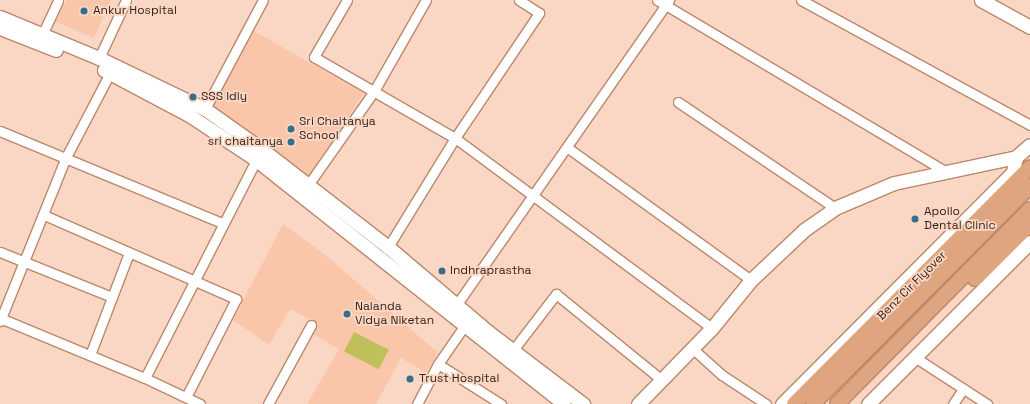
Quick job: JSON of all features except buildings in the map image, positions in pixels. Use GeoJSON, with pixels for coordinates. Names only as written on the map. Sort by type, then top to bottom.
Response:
{"type":"FeatureCollection","features":[{"type":"Feature","properties":{"kind":"main road","name":"Benz Cir Flyover"},"geometry":{"type":"LineString","coordinates":[[794,404],[1030,167]]}},
{"type":"Feature","properties":{"kind":"main road"},"geometry":{"type":"LineString","coordinates":[[813,404],[1030,186]]}},
{"type":"Feature","properties":{"kind":"main road"},"geometry":{"type":"LineString","coordinates":[[837,404],[1030,210]]}},
{"type":"Feature","properties":{"kind":"main road"},"geometry":{"type":"LineString","coordinates":[[849,404],[1030,224]]}},
{"type":"Feature","properties":{"kind":"street"},"geometry":{"type":"LineString","coordinates":[[42,35],[58,0]]}},
{"type":"Feature","properties":{"kind":"street"},"geometry":{"type":"LineString","coordinates":[[99,58],[126,0]]}},
{"type":"Feature","properties":{"kind":"street"},"geometry":{"type":"LineString","coordinates":[[205,109],[263,0]]}},
{"type":"Feature","properties":{"kind":"street"},"geometry":{"type":"LineString","coordinates":[[347,0],[314,57],[455,138],[712,328]]}},
{"type":"Feature","properties":{"kind":"street"},"geometry":{"type":"LineString","coordinates":[[308,185],[374,91],[426,0]]}},
{"type":"Feature","properties":{"kind":"street"},"geometry":{"type":"LineString","coordinates":[[388,246],[455,138],[539,13],[519,0]]}},
{"type":"Feature","properties":{"kind":"street"},"geometry":{"type":"LineString","coordinates":[[657,0],[668,3],[943,170]]}},
{"type":"Feature","properties":{"kind":"street"},"geometry":{"type":"LineString","coordinates":[[801,0],[1030,125]]}},
{"type":"Feature","properties":{"kind":"street"},"geometry":{"type":"LineString","coordinates":[[981,0],[1030,27]]}},
{"type":"Feature","properties":{"kind":"street"},"geometry":{"type":"LineString","coordinates":[[457,304],[534,197],[668,3]]}},
{"type":"Feature","properties":{"kind":"street"},"geometry":{"type":"LineString","coordinates":[[0,17],[99,58],[112,69],[189,115],[259,154],[308,185],[388,246],[457,304],[468,321],[514,350],[583,404]]}},
{"type":"Feature","properties":{"kind":"street"},"geometry":{"type":"LineString","coordinates":[[0,28],[112,69],[205,109],[468,321],[564,404]]}},
{"type":"Feature","properties":{"kind":"street"},"geometry":{"type":"LineString","coordinates":[[112,69],[65,159],[25,262],[0,319],[145,378],[200,404]]}},
{"type":"Feature","properties":{"kind":"street"},"geometry":{"type":"LineString","coordinates":[[678,102],[835,208]]}},
{"type":"Feature","properties":{"kind":"street"},"geometry":{"type":"LineString","coordinates":[[0,131],[222,223]]}},
{"type":"Feature","properties":{"kind":"street"},"geometry":{"type":"LineString","coordinates":[[638,404],[712,328],[751,280],[804,230],[835,208],[894,183],[943,170],[1016,157],[1030,145]]}},
{"type":"Feature","properties":{"kind":"street"},"geometry":{"type":"LineString","coordinates":[[568,148],[751,280]]}},
{"type":"Feature","properties":{"kind":"street"},"geometry":{"type":"LineString","coordinates":[[145,378],[192,280],[259,154]]}},
{"type":"Feature","properties":{"kind":"street"},"geometry":{"type":"LineString","coordinates":[[782,404],[802,381],[1012,172],[1016,157]]}},
{"type":"Feature","properties":{"kind":"street"},"geometry":{"type":"LineString","coordinates":[[44,215],[236,300],[186,397]]}},
{"type":"Feature","properties":{"kind":"street"},"geometry":{"type":"LineString","coordinates":[[868,404],[916,358],[1030,242]]}},
{"type":"Feature","properties":{"kind":"street"},"geometry":{"type":"LineString","coordinates":[[0,252],[112,297]]}},
{"type":"Feature","properties":{"kind":"street"},"geometry":{"type":"LineString","coordinates":[[90,355],[129,253]]}},
{"type":"Feature","properties":{"kind":"street"},"geometry":{"type":"LineString","coordinates":[[514,350],[556,294],[662,380]]}},
{"type":"Feature","properties":{"kind":"street"},"geometry":{"type":"LineString","coordinates":[[417,404],[438,364],[468,321]]}},
{"type":"Feature","properties":{"kind":"street"},"geometry":{"type":"LineString","coordinates":[[268,404],[311,325]]}},
{"type":"Feature","properties":{"kind":"street"},"geometry":{"type":"LineString","coordinates":[[693,348],[722,375],[766,404]]}},
{"type":"Feature","properties":{"kind":"street"},"geometry":{"type":"LineString","coordinates":[[916,358],[987,404]]}},
{"type":"Feature","properties":{"kind":"street"},"geometry":{"type":"LineString","coordinates":[[438,364],[498,403]]}},
{"type":"Feature","properties":{"kind":"street"},"geometry":{"type":"LineString","coordinates":[[953,404],[963,389]]}},
{"type":"Feature","properties":{"kind":"shaded area","name":"Ankur Hospital"},"geometry":{"type":"Polygon","coordinates":[[[66,0],[111,0],[94,38],[56,22],[66,0]]]}},
{"type":"Feature","properties":{"kind":"shaded area","name":"Sri Chaitanya School"},"geometry":{"type":"Polygon","coordinates":[[[243,25],[364,93],[308,180],[205,101],[243,25]]]}},
{"type":"Feature","properties":{"kind":"shaded area","name":"Nalanda Vidya Niketan"},"geometry":{"type":"Polygon","coordinates":[[[283,224],[328,257],[438,353],[426,373],[401,358],[376,404],[307,404],[339,349],[313,334],[317,323],[290,309],[269,345],[233,320],[283,224]]]}},
{"type":"Feature","properties":{"kind":"shaded area"},"geometry":{"type":"Polygon","coordinates":[[[354,332],[389,350],[379,369],[344,352],[354,332]]]}},
{"type":"Feature","properties":{"kind":"place","name":"Ankur Hospital"},"geometry":{"type":"Point","coordinates":[84,11]}},
{"type":"Feature","properties":{"kind":"place","name":"SSS Idly"},"geometry":{"type":"Point","coordinates":[193,97]}},
{"type":"Feature","properties":{"kind":"place","name":"Sri Chaitanya School"},"geometry":{"type":"Point","coordinates":[291,129]}},
{"type":"Feature","properties":{"kind":"place","name":"sri chaitanya"},"geometry":{"type":"Point","coordinates":[291,142]}},
{"type":"Feature","properties":{"kind":"place","name":"Apollo Dental Clinic"},"geometry":{"type":"Point","coordinates":[915,219]}},
{"type":"Feature","properties":{"kind":"place","name":"Indhraprastha"},"geometry":{"type":"Point","coordinates":[442,271]}},
{"type":"Feature","properties":{"kind":"place","name":"Nalanda Vidya Niketan"},"geometry":{"type":"Point","coordinates":[347,314]}},
{"type":"Feature","properties":{"kind":"place","name":"Trust Hospital"},"geometry":{"type":"Point","coordinates":[410,379]}}]}
